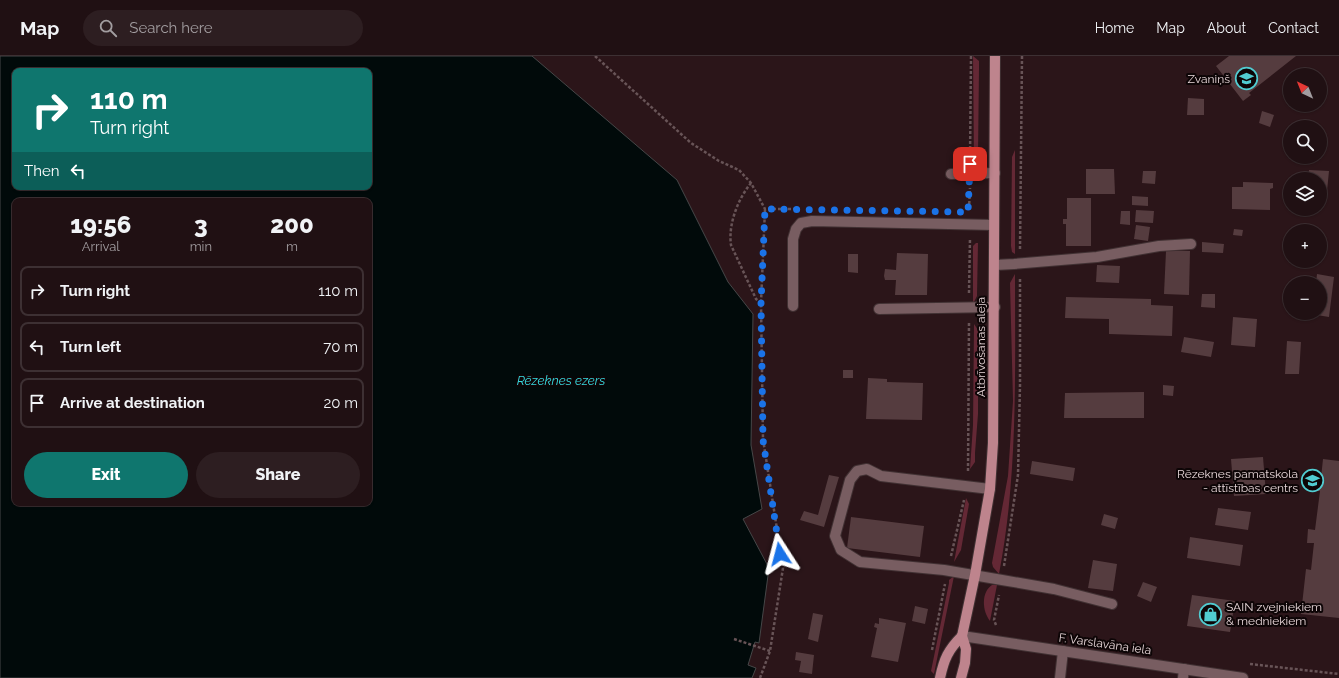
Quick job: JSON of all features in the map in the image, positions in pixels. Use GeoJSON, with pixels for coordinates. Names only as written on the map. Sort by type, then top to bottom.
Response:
{"type":"FeatureCollection","features":[{"type":"Feature","properties":{"kind":"main road","name":"Atbrīvošanas aleja"},"geometry":{"type":"LineString","coordinates":[[961,678],[965,663],[966,648],[962,636],[975,575],[990,489],[993,443],[996,56]]}},
{"type":"Feature","properties":{"kind":"main road"},"geometry":{"type":"LineString","coordinates":[[940,678],[944,660],[951,646],[962,636]]}},
{"type":"Feature","properties":{"kind":"street"},"geometry":{"type":"LineString","coordinates":[[951,174],[995,173]]}},
{"type":"Feature","properties":{"kind":"street"},"geometry":{"type":"LineString","coordinates":[[793,306],[793,239],[796,230],[801,223],[812,221],[994,225]]}},
{"type":"Feature","properties":{"kind":"street"},"geometry":{"type":"LineString","coordinates":[[995,265],[1097,257],[1159,246],[1191,244]]}},
{"type":"Feature","properties":{"kind":"street"},"geometry":{"type":"LineString","coordinates":[[879,309],[995,307]]}},
{"type":"Feature","properties":{"kind":"street"},"geometry":{"type":"LineString","coordinates":[[990,489],[881,476],[867,469],[857,471],[850,480],[835,536],[841,550],[860,562],[975,575],[1054,589],[1112,604]]}},
{"type":"Feature","properties":{"kind":"street","name":"F. Varslavāna iela"},"geometry":{"type":"LineString","coordinates":[[962,636],[1063,651],[1183,674],[1243,678]]}},
{"type":"Feature","properties":{"kind":"street"},"geometry":{"type":"LineString","coordinates":[[1060,678],[1063,651]]}},
{"type":"Feature","properties":{"kind":"path"},"geometry":{"type":"LineString","coordinates":[[595,56],[691,143],[718,161],[739,170],[751,183],[765,209],[761,303],[763,440],[782,568],[770,651],[760,678]]}},
{"type":"Feature","properties":{"kind":"path"},"geometry":{"type":"LineString","coordinates":[[931,653],[966,486],[968,461],[971,56]]}},
{"type":"Feature","properties":{"kind":"path"},"geometry":{"type":"LineString","coordinates":[[994,628],[996,624],[994,620],[1002,580],[1018,475],[1022,56]]}},
{"type":"Feature","properties":{"kind":"path"},"geometry":{"type":"LineString","coordinates":[[751,183],[744,192],[735,214],[731,225],[730,236],[731,245],[756,299],[761,303]]}},
{"type":"Feature","properties":{"kind":"path"},"geometry":{"type":"LineString","coordinates":[[765,209],[797,209]]}},
{"type":"Feature","properties":{"kind":"path"},"geometry":{"type":"LineString","coordinates":[[734,638],[770,651]]}},
{"type":"Feature","properties":{"kind":"shaded area"},"geometry":{"type":"Polygon","coordinates":[[[973,56],[979,61],[978,155],[974,164],[973,56]]]}},
{"type":"Feature","properties":{"kind":"shaded area"},"geometry":{"type":"Polygon","coordinates":[[[1015,150],[1015,254],[1012,252],[1011,246],[1012,157],[1015,150]]]}},
{"type":"Feature","properties":{"kind":"shaded area"},"geometry":{"type":"Polygon","coordinates":[[[978,243],[977,296],[973,304],[973,246],[978,243]]]}},
{"type":"Feature","properties":{"kind":"shaded area"},"geometry":{"type":"Polygon","coordinates":[[[1015,274],[1015,387],[1012,462],[1010,499],[999,574],[993,567],[992,563],[1008,476],[1013,401],[1010,283],[1015,274]]]}},
{"type":"Feature","properties":{"kind":"shaded area"},"geometry":{"type":"Polygon","coordinates":[[[974,324],[978,330],[978,414],[975,462],[970,469],[973,425],[974,324]]]}},
{"type":"Feature","properties":{"kind":"shaded area"},"geometry":{"type":"Polygon","coordinates":[[[966,498],[969,504],[961,550],[954,562],[966,498]]]}},
{"type":"Feature","properties":{"kind":"shaded area"},"geometry":{"type":"Polygon","coordinates":[[[954,576],[934,674],[931,671],[949,580],[954,576]]]}},
{"type":"Feature","properties":{"kind":"shaded area"},"geometry":{"type":"Polygon","coordinates":[[[992,585],[997,585],[990,621],[985,612],[984,597],[988,588],[992,585]]]}},
{"type":"Feature","properties":{"kind":"water","name":"Rēzeknes ezers"},"geometry":{"type":"Polygon","coordinates":[[[0,56],[532,56],[677,180],[728,282],[753,314],[751,445],[762,509],[743,519],[769,568],[759,643],[755,642],[748,665],[756,668],[752,678],[0,678],[0,56]]]}},
{"type":"Feature","properties":{"kind":"building","name":"Zvaniņš"},"geometry":{"type":"Polygon","coordinates":[[[1229,56],[1296,56],[1249,93],[1251,95],[1243,101],[1216,66],[1229,56]]]}},
{"type":"Feature","properties":{"kind":"building"},"geometry":{"type":"Polygon","coordinates":[[[1188,98],[1204,99],[1204,115],[1187,115],[1188,98]]]}},
{"type":"Feature","properties":{"kind":"building"},"geometry":{"type":"Polygon","coordinates":[[[1262,111],[1274,115],[1270,127],[1259,123],[1262,111]]]}},
{"type":"Feature","properties":{"kind":"building"},"geometry":{"type":"Polygon","coordinates":[[[1086,169],[1114,169],[1115,194],[1086,194],[1086,169]]]}},
{"type":"Feature","properties":{"kind":"building"},"geometry":{"type":"Polygon","coordinates":[[[1309,170],[1329,171],[1327,191],[1327,172],[1309,172],[1309,170]]]}},
{"type":"Feature","properties":{"kind":"building"},"geometry":{"type":"Polygon","coordinates":[[[1143,171],[1156,171],[1155,184],[1142,183],[1143,171]]]}},
{"type":"Feature","properties":{"kind":"building"},"geometry":{"type":"Polygon","coordinates":[[[1243,182],[1273,183],[1273,188],[1270,189],[1270,210],[1232,209],[1232,187],[1243,187],[1243,182]]]}},
{"type":"Feature","properties":{"kind":"building"},"geometry":{"type":"Polygon","coordinates":[[[1132,196],[1148,197],[1148,206],[1132,205],[1132,196]]]}},
{"type":"Feature","properties":{"kind":"building"},"geometry":{"type":"Polygon","coordinates":[[[1067,198],[1091,198],[1091,246],[1066,246],[1066,224],[1063,224],[1063,219],[1067,219],[1067,198]]]}},
{"type":"Feature","properties":{"kind":"building"},"geometry":{"type":"Polygon","coordinates":[[[1136,210],[1154,211],[1153,223],[1135,222],[1136,210]]]}},
{"type":"Feature","properties":{"kind":"building"},"geometry":{"type":"Polygon","coordinates":[[[1121,211],[1130,211],[1130,225],[1120,224],[1121,211]]]}},
{"type":"Feature","properties":{"kind":"building"},"geometry":{"type":"Polygon","coordinates":[[[1136,225],[1150,227],[1148,241],[1134,239],[1136,225]]]}},
{"type":"Feature","properties":{"kind":"building"},"geometry":{"type":"Polygon","coordinates":[[[1234,229],[1243,230],[1242,236],[1233,235],[1234,229]]]}},
{"type":"Feature","properties":{"kind":"building"},"geometry":{"type":"Polygon","coordinates":[[[1202,242],[1224,244],[1223,253],[1202,252],[1202,242]]]}},
{"type":"Feature","properties":{"kind":"building"},"geometry":{"type":"Polygon","coordinates":[[[1166,251],[1190,251],[1189,295],[1164,294],[1166,251]]]}},
{"type":"Feature","properties":{"kind":"building"},"geometry":{"type":"Polygon","coordinates":[[[897,253],[928,254],[927,295],[895,295],[896,280],[885,280],[884,276],[885,269],[896,270],[897,253]]]}},
{"type":"Feature","properties":{"kind":"building"},"geometry":{"type":"Polygon","coordinates":[[[848,254],[858,254],[858,273],[848,272],[848,254]]]}},
{"type":"Feature","properties":{"kind":"building"},"geometry":{"type":"Polygon","coordinates":[[[1097,265],[1120,266],[1119,283],[1096,282],[1097,265]]]}},
{"type":"Feature","properties":{"kind":"building"},"geometry":{"type":"Polygon","coordinates":[[[1317,274],[1334,277],[1329,317],[1327,317],[1327,276],[1317,276],[1317,274]]]}},
{"type":"Feature","properties":{"kind":"building"},"geometry":{"type":"Polygon","coordinates":[[[1202,294],[1215,294],[1215,308],[1201,307],[1202,294]]]}},
{"type":"Feature","properties":{"kind":"building"},"geometry":{"type":"Polygon","coordinates":[[[1066,297],[1151,299],[1151,305],[1173,306],[1172,336],[1109,334],[1109,319],[1065,318],[1066,297]]]}},
{"type":"Feature","properties":{"kind":"building"},"geometry":{"type":"Polygon","coordinates":[[[1233,317],[1257,319],[1255,347],[1231,345],[1233,317]]]}},
{"type":"Feature","properties":{"kind":"building"},"geometry":{"type":"Polygon","coordinates":[[[1184,337],[1214,342],[1211,357],[1181,352],[1184,337]]]}},
{"type":"Feature","properties":{"kind":"building"},"geometry":{"type":"Polygon","coordinates":[[[1287,341],[1301,342],[1299,374],[1285,374],[1287,341]]]}},
{"type":"Feature","properties":{"kind":"building"},"geometry":{"type":"Polygon","coordinates":[[[843,370],[853,370],[853,378],[843,378],[843,370]]]}},
{"type":"Feature","properties":{"kind":"building"},"geometry":{"type":"Polygon","coordinates":[[[868,378],[887,379],[887,382],[923,383],[922,420],[866,419],[868,378]]]}},
{"type":"Feature","properties":{"kind":"building"},"geometry":{"type":"Polygon","coordinates":[[[1163,385],[1174,386],[1173,396],[1163,395],[1163,385]]]}},
{"type":"Feature","properties":{"kind":"building"},"geometry":{"type":"Polygon","coordinates":[[[1144,392],[1144,418],[1064,418],[1065,393],[1144,392]]]}},
{"type":"Feature","properties":{"kind":"building"},"geometry":{"type":"Polygon","coordinates":[[[1263,457],[1266,494],[1234,496],[1231,459],[1263,457]]]}},
{"type":"Feature","properties":{"kind":"building"},"geometry":{"type":"Polygon","coordinates":[[[1323,459],[1339,461],[1339,618],[1301,614],[1306,569],[1311,570],[1314,543],[1307,543],[1308,529],[1315,530],[1320,491],[1313,491],[1315,478],[1321,478],[1323,459]]]}},
{"type":"Feature","properties":{"kind":"building"},"geometry":{"type":"Polygon","coordinates":[[[1032,461],[1075,468],[1073,481],[1030,474],[1032,461]]]}},
{"type":"Feature","properties":{"kind":"building"},"geometry":{"type":"Polygon","coordinates":[[[829,475],[839,477],[824,527],[800,520],[804,511],[818,515],[829,475]]]}},
{"type":"Feature","properties":{"kind":"building"},"geometry":{"type":"Polygon","coordinates":[[[1218,508],[1251,512],[1248,530],[1215,525],[1218,508]]]}},
{"type":"Feature","properties":{"kind":"building"},"geometry":{"type":"Polygon","coordinates":[[[1104,514],[1118,518],[1115,529],[1101,525],[1104,514]]]}},
{"type":"Feature","properties":{"kind":"building"},"geometry":{"type":"Polygon","coordinates":[[[851,517],[924,526],[920,557],[847,548],[851,517]]]}},
{"type":"Feature","properties":{"kind":"building"},"geometry":{"type":"Polygon","coordinates":[[[1190,537],[1243,545],[1240,566],[1187,558],[1190,537]]]}},
{"type":"Feature","properties":{"kind":"building"},"geometry":{"type":"Polygon","coordinates":[[[1093,560],[1117,564],[1113,591],[1088,588],[1093,560]]]}},
{"type":"Feature","properties":{"kind":"building"},"geometry":{"type":"Polygon","coordinates":[[[1143,582],[1157,587],[1151,602],[1137,596],[1143,582]]]}},
{"type":"Feature","properties":{"kind":"building","name":"SAIN zvejniekiem & medniekiem"},"geometry":{"type":"Polygon","coordinates":[[[1192,595],[1235,601],[1230,632],[1187,626],[1192,595]]]}},
{"type":"Feature","properties":{"kind":"building"},"geometry":{"type":"Polygon","coordinates":[[[915,606],[928,609],[925,624],[912,621],[915,606]]]}},
{"type":"Feature","properties":{"kind":"building"},"geometry":{"type":"Polygon","coordinates":[[[813,613],[823,615],[818,642],[808,639],[813,613]]]}},
{"type":"Feature","properties":{"kind":"building"},"geometry":{"type":"Polygon","coordinates":[[[879,618],[906,623],[898,662],[871,657],[877,628],[874,627],[875,623],[879,624],[879,618]]]}},
{"type":"Feature","properties":{"kind":"building"},"geometry":{"type":"Polygon","coordinates":[[[796,652],[814,655],[812,674],[799,672],[801,661],[795,660],[796,652]]]}},
{"type":"Feature","properties":{"kind":"place","name":"Zvaniņš"},"geometry":{"type":"Point","coordinates":[1246,79]}},
{"type":"Feature","properties":{"kind":"place","name":"Rēzeknes pamatskola - attīstības centrs"},"geometry":{"type":"Point","coordinates":[1313,481]}},
{"type":"Feature","properties":{"kind":"place","name":"SAIN zvejniekiem & medniekiem"},"geometry":{"type":"Point","coordinates":[1211,614]}},
{"type":"Feature","properties":{"kind":"route"},"geometry":{"type":"LineString","coordinates":[[780,554],[763,440],[761,303],[765,209],[968,212],[970,164]]}}]}
